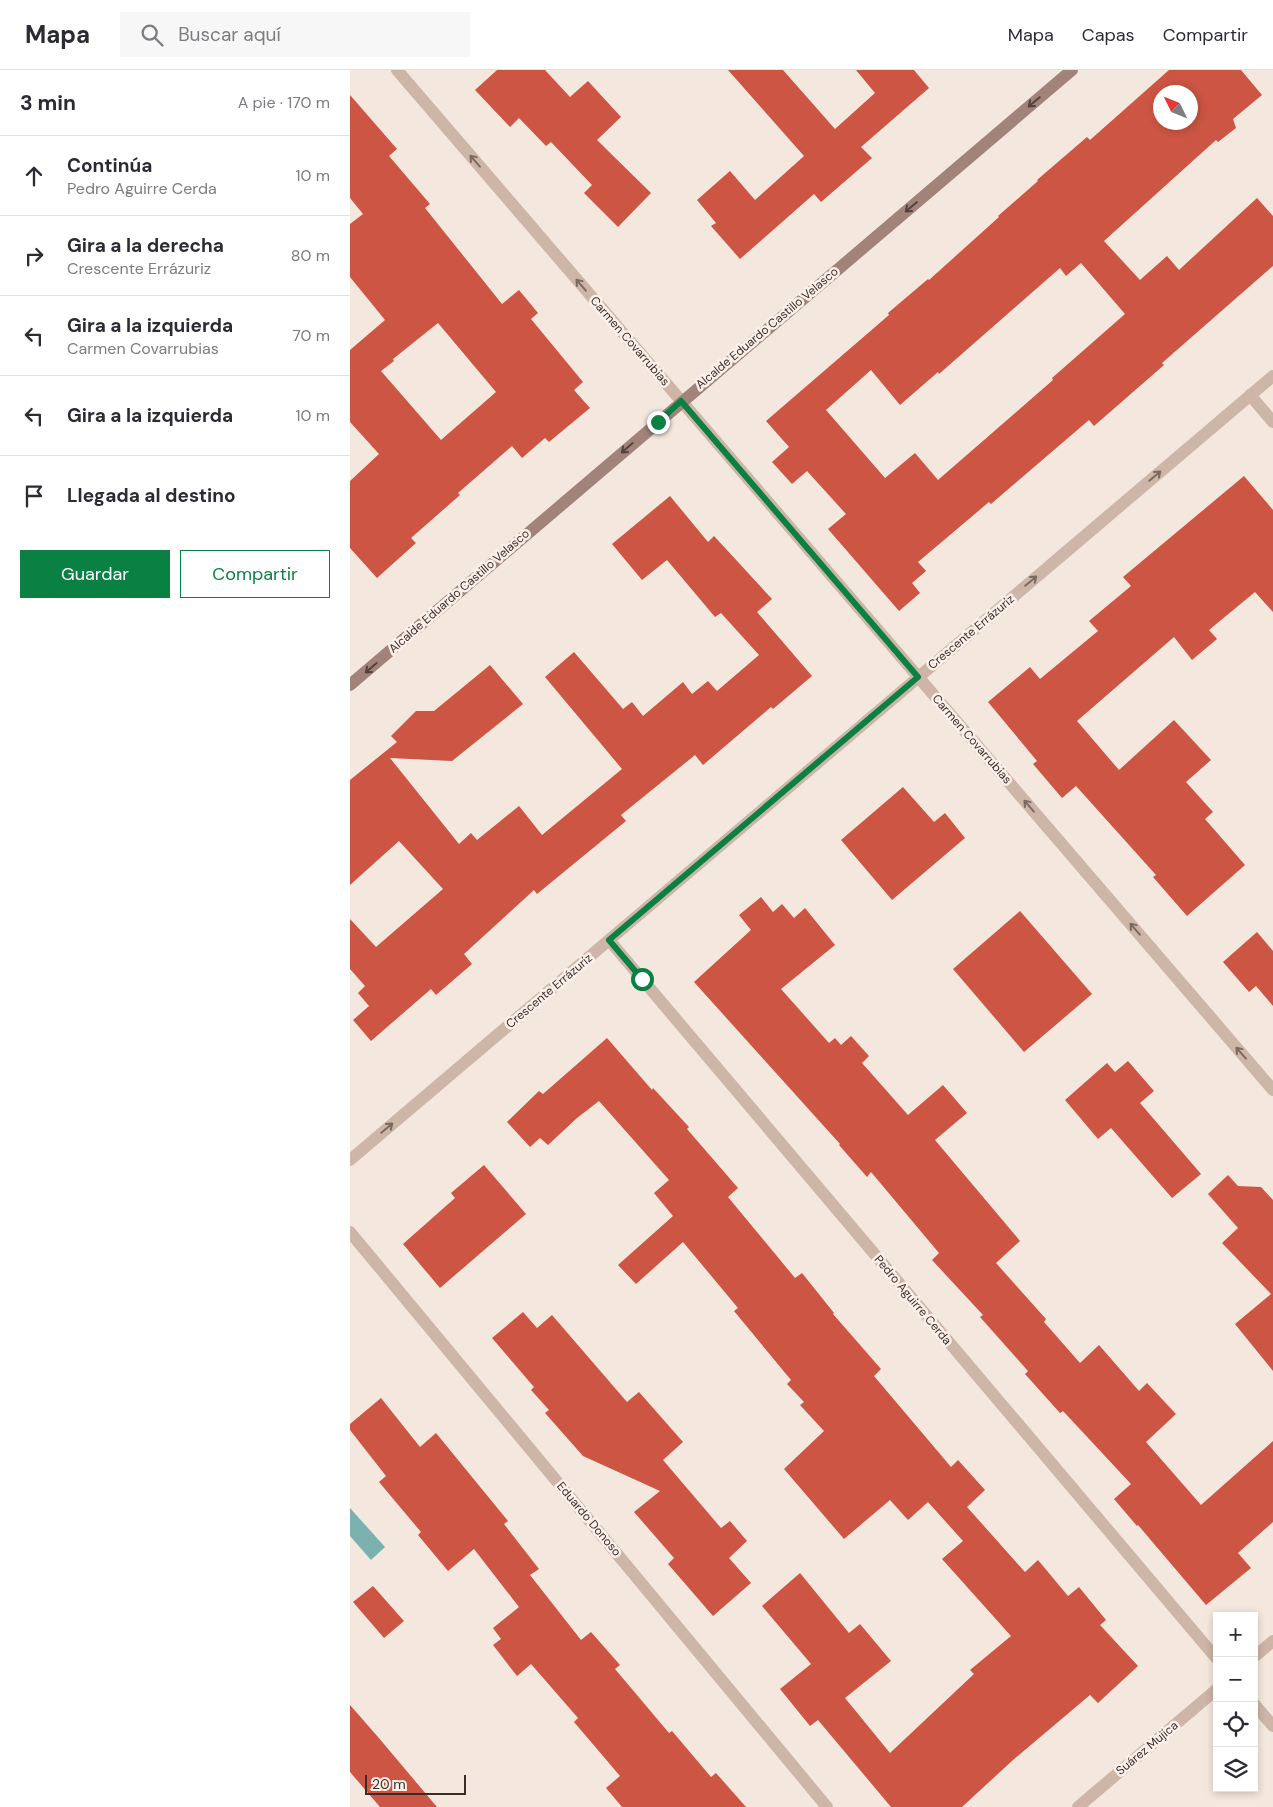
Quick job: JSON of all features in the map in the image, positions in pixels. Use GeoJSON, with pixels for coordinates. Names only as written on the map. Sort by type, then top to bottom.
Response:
{"type":"FeatureCollection","features":[{"type":"Feature","properties":{"kind":"main road","name":"Alcalde Eduardo Castillo Velasco"},"geometry":{"type":"LineString","coordinates":[[350,685],[681,401],[1072,70]]}},
{"type":"Feature","properties":{"kind":"street","name":"Carmen Covarrubias"},"geometry":{"type":"LineString","coordinates":[[397,70],[1273,1090]]}},
{"type":"Feature","properties":{"kind":"street","name":"Crescente Errázuriz"},"geometry":{"type":"LineString","coordinates":[[350,1160],[1273,376]]}},
{"type":"Feature","properties":{"kind":"street"},"geometry":{"type":"LineString","coordinates":[[1250,395],[1273,422]]}},
{"type":"Feature","properties":{"kind":"street","name":"Pedro Aguirre Cerda"},"geometry":{"type":"LineString","coordinates":[[609,940],[1215,1657]]}},
{"type":"Feature","properties":{"kind":"street","name":"Eduardo Donoso"},"geometry":{"type":"LineString","coordinates":[[350,1232],[827,1807]]}},
{"type":"Feature","properties":{"kind":"street"},"geometry":{"type":"LineString","coordinates":[[1258,1654],[1273,1641]]}},
{"type":"Feature","properties":{"kind":"street","name":"Suárez Mujica"},"geometry":{"type":"LineString","coordinates":[[1078,1807],[1213,1692]]}},
{"type":"Feature","properties":{"kind":"street"},"geometry":{"type":"LineString","coordinates":[[1258,1709],[1273,1726]]}},
{"type":"Feature","properties":{"kind":"water"},"geometry":{"type":"Polygon","coordinates":[[[350,1508],[385,1547],[371,1560],[350,1536],[350,1508]]]}},
{"type":"Feature","properties":{"kind":"building"},"geometry":{"type":"Polygon","coordinates":[[[497,70],[545,70],[570,97],[588,81],[621,117],[597,140],[651,193],[618,227],[584,193],[592,185],[551,142],[546,146],[519,118],[510,127],[475,90],[497,70]]]}},
{"type":"Feature","properties":{"kind":"building"},"geometry":{"type":"Polygon","coordinates":[[[728,70],[783,70],[835,129],[875,93],[856,70],[914,70],[929,88],[861,147],[872,158],[821,202],[814,194],[740,259],[711,226],[716,223],[697,200],[730,171],[755,200],[804,156],[728,70]]]}},
{"type":"Feature","properties":{"kind":"building"},"geometry":{"type":"Polygon","coordinates":[[[1169,70],[1241,70],[1262,95],[1233,119],[1236,128],[1218,142],[1216,140],[1104,241],[1140,280],[1167,256],[1179,270],[1257,198],[1273,216],[1273,266],[1162,363],[1164,365],[1094,426],[1089,420],[991,504],[989,502],[918,562],[926,571],[912,583],[920,593],[899,611],[828,529],[846,514],[807,471],[792,484],[772,462],[789,447],[766,421],[889,315],[888,313],[929,280],[1037,180],[1087,137],[1090,140],[1169,70]],[[1081,263],[1066,276],[1060,268],[939,374],[938,372],[900,405],[871,370],[826,410],[885,478],[915,453],[938,480],[1053,380],[1052,378],[1125,314],[1081,263]]]}},
{"type":"Feature","properties":{"kind":"building"},"geometry":{"type":"Polygon","coordinates":[[[350,95],[397,149],[389,156],[430,204],[425,208],[502,304],[519,290],[538,313],[531,319],[583,382],[574,390],[590,408],[549,442],[545,438],[522,458],[512,446],[458,493],[460,495],[411,538],[416,543],[377,578],[350,548],[350,481],[379,454],[350,422],[350,350],[385,320],[350,277],[350,224],[363,214],[350,198],[350,95]],[[438,323],[381,371],[441,440],[496,392],[438,323]]]}},
{"type":"Feature","properties":{"kind":"building"},"geometry":{"type":"Polygon","coordinates":[[[1244,476],[1273,510],[1273,612],[1255,592],[1209,630],[1217,639],[1192,660],[1174,637],[1077,721],[1119,770],[1174,720],[1211,760],[1186,782],[1213,812],[1205,819],[1245,865],[1187,916],[1153,877],[1156,875],[1076,786],[1062,798],[1033,764],[1037,761],[988,702],[1030,667],[1040,679],[1098,631],[1089,621],[1131,586],[1123,577],[1244,476]]]}},
{"type":"Feature","properties":{"kind":"building"},"geometry":{"type":"Polygon","coordinates":[[[670,496],[708,542],[714,536],[772,599],[757,612],[812,676],[773,709],[771,707],[703,765],[695,755],[621,815],[626,821],[537,894],[534,890],[464,954],[472,964],[436,995],[431,989],[371,1041],[353,1020],[369,1006],[358,993],[365,986],[350,969],[350,919],[376,947],[443,889],[399,841],[350,885],[350,780],[397,742],[391,736],[416,711],[434,711],[490,665],[523,704],[452,761],[390,758],[459,844],[471,833],[477,840],[519,806],[542,835],[622,769],[545,677],[574,652],[623,709],[632,702],[643,716],[683,682],[692,694],[708,681],[717,691],[759,655],[721,613],[715,617],[667,560],[642,580],[612,544],[670,496]]]}},
{"type":"Feature","properties":{"kind":"building"},"geometry":{"type":"Polygon","coordinates":[[[903,787],[934,822],[945,813],[965,838],[892,900],[841,840],[903,787]]]}},
{"type":"Feature","properties":{"kind":"building"},"geometry":{"type":"Polygon","coordinates":[[[761,897],[773,912],[782,904],[794,918],[805,908],[835,945],[781,989],[829,1043],[835,1038],[841,1045],[851,1036],[869,1056],[862,1063],[908,1115],[943,1085],[967,1113],[935,1140],[1020,1241],[996,1263],[1046,1319],[1044,1322],[1080,1363],[1099,1345],[1139,1391],[1147,1383],[1176,1414],[1146,1442],[1201,1505],[1273,1441],[1273,1522],[1238,1553],[1251,1568],[1206,1605],[1114,1499],[1131,1484],[1063,1411],[1060,1413],[1025,1374],[1028,1371],[980,1317],[983,1315],[932,1260],[939,1253],[871,1172],[867,1177],[840,1144],[694,982],[751,930],[739,915],[761,897]]]}},
{"type":"Feature","properties":{"kind":"building"},"geometry":{"type":"Polygon","coordinates":[[[1020,911],[1092,994],[1024,1052],[953,969],[1020,911]]]}},
{"type":"Feature","properties":{"kind":"building"},"geometry":{"type":"Polygon","coordinates":[[[1257,932],[1273,951],[1273,1006],[1256,986],[1249,992],[1223,962],[1257,932]]]}},
{"type":"Feature","properties":{"kind":"building"},"geometry":{"type":"Polygon","coordinates":[[[607,1038],[652,1090],[653,1088],[689,1127],[687,1129],[738,1188],[728,1197],[795,1278],[802,1273],[833,1314],[881,1369],[874,1376],[951,1467],[958,1460],[985,1490],[967,1507],[1025,1572],[1038,1560],[1068,1596],[1079,1587],[1106,1620],[1100,1625],[1138,1666],[1098,1703],[1090,1695],[1013,1760],[962,1807],[891,1807],[818,1720],[810,1726],[780,1689],[811,1664],[762,1606],[800,1573],[849,1633],[860,1624],[891,1661],[845,1698],[890,1753],[974,1674],[970,1670],[1011,1636],[942,1559],[963,1541],[928,1502],[908,1520],[890,1500],[844,1539],[784,1469],[824,1431],[800,1405],[804,1402],[787,1384],[791,1380],[734,1311],[738,1308],[683,1242],[636,1284],[618,1265],[673,1216],[654,1193],[669,1180],[599,1101],[548,1145],[540,1138],[530,1147],[507,1122],[539,1091],[543,1094],[607,1038]]]}},
{"type":"Feature","properties":{"kind":"building"},"geometry":{"type":"Polygon","coordinates":[[[1128,1061],[1154,1091],[1140,1103],[1201,1174],[1172,1198],[1111,1128],[1098,1139],[1065,1100],[1107,1063],[1115,1072],[1128,1061]]]}},
{"type":"Feature","properties":{"kind":"building"},"geometry":{"type":"Polygon","coordinates":[[[484,1165],[526,1214],[440,1288],[403,1244],[455,1198],[451,1193],[484,1165]]]}},
{"type":"Feature","properties":{"kind":"building"},"geometry":{"type":"Polygon","coordinates":[[[1228,1175],[1238,1186],[1261,1187],[1273,1200],[1273,1371],[1235,1324],[1271,1294],[1222,1243],[1238,1228],[1208,1194],[1228,1175]]]}},
{"type":"Feature","properties":{"kind":"building"},"geometry":{"type":"Polygon","coordinates":[[[523,1312],[537,1328],[552,1315],[627,1402],[639,1392],[683,1442],[663,1460],[721,1528],[730,1521],[747,1541],[729,1558],[751,1583],[713,1616],[668,1564],[674,1558],[634,1512],[660,1491],[583,1456],[545,1413],[549,1410],[531,1390],[534,1387],[492,1338],[523,1312]]]}},
{"type":"Feature","properties":{"kind":"building"},"geometry":{"type":"Polygon","coordinates":[[[381,1398],[420,1447],[436,1433],[508,1521],[504,1524],[539,1569],[530,1575],[581,1640],[591,1632],[620,1665],[615,1669],[669,1733],[672,1731],[711,1777],[716,1773],[746,1807],[622,1807],[606,1788],[620,1776],[574,1722],[578,1718],[531,1664],[517,1676],[493,1645],[501,1639],[493,1628],[519,1607],[474,1549],[448,1571],[418,1535],[421,1532],[379,1482],[386,1476],[350,1430],[350,1424],[381,1398]]]}},
{"type":"Feature","properties":{"kind":"building"},"geometry":{"type":"Polygon","coordinates":[[[373,1586],[404,1621],[384,1638],[353,1602],[373,1586]]]}},
{"type":"Feature","properties":{"kind":"building"},"geometry":{"type":"Polygon","coordinates":[[[350,1705],[437,1807],[380,1807],[350,1772],[350,1705]]]}},
{"type":"Feature","properties":{"kind":"route"},"geometry":{"type":"LineString","coordinates":[[642,979],[609,940],[918,677],[681,401],[658,422]]}}]}
